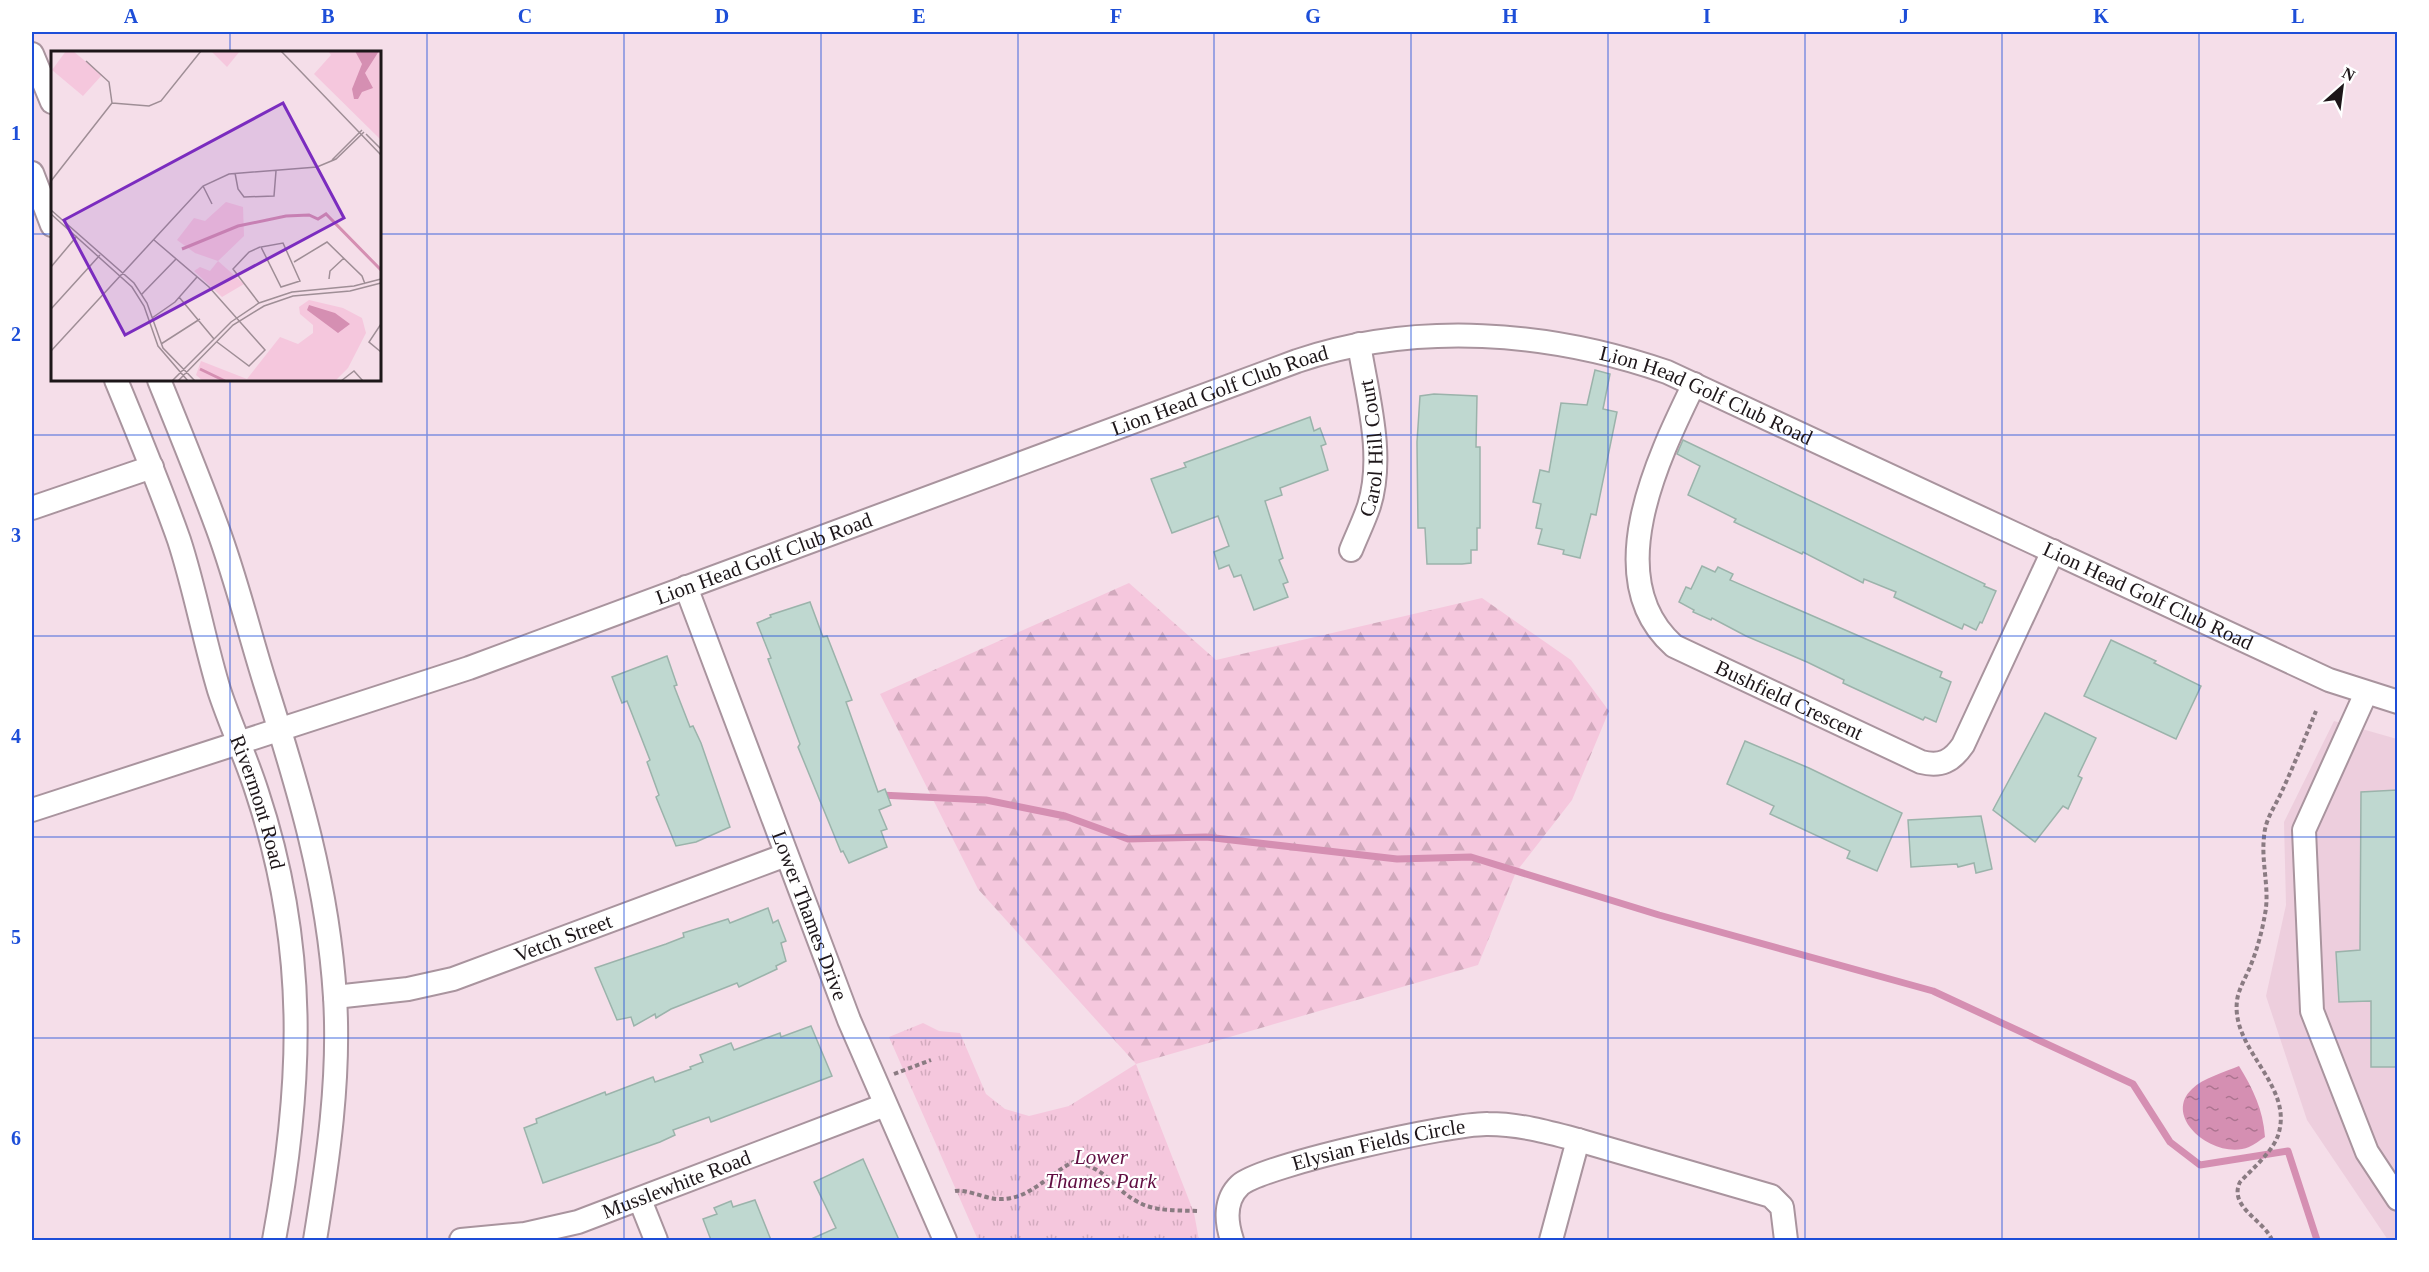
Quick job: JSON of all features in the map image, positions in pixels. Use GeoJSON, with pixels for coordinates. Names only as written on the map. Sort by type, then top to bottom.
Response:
{"type":"FeatureCollection","features":[{"type":"Feature","properties":{"kind":"street"},"geometry":{"type":"LineString","coordinates":[[32,54],[51,100]]}},
{"type":"Feature","properties":{"kind":"street"},"geometry":{"type":"LineString","coordinates":[[32,173],[51,222]]}},
{"type":"Feature","properties":{"kind":"street","name":"Lion Head Golf Club Road"},"geometry":{"type":"LineString","coordinates":[[32,810],[469,668],[1213,390],[1316,355],[1359,344],[1463,335],[1526,339],[1619,356],[1694,384],[2312,672],[2366,693],[2397,702]]}},
{"type":"Feature","properties":{"kind":"street","name":"Carol Hill Court"},"geometry":{"type":"LineString","coordinates":[[1351,550],[1370,505],[1375,477],[1375,445],[1359,344]]}},
{"type":"Feature","properties":{"kind":"street","name":"Rivermont Road"},"geometry":{"type":"LineString","coordinates":[[116,381],[152,467],[179,542],[220,691],[257,792],[270,840],[291,942],[295,980],[297,1049],[294,1114],[274,1240]]}},
{"type":"Feature","properties":{"kind":"street","name":"Rivermont Road"},"geometry":{"type":"LineString","coordinates":[[159,381],[218,529],[307,818],[319,869],[328,925],[334,997],[334,1103],[315,1240]]}},
{"type":"Feature","properties":{"kind":"street","name":"Bushfield Crescent"},"geometry":{"type":"LineString","coordinates":[[1694,384],[1655,469],[1641,534],[1637,576],[1644,600],[1661,635],[1674,646],[1911,757],[1935,766],[1946,762],[1960,750],[2053,551]]}},
{"type":"Feature","properties":{"kind":"street"},"geometry":{"type":"LineString","coordinates":[[32,507],[152,467]]}},
{"type":"Feature","properties":{"kind":"street","name":"Lower Thames Drive"},"geometry":{"type":"LineString","coordinates":[[686,587],[849,1020],[945,1240]]}},
{"type":"Feature","properties":{"kind":"street"},"geometry":{"type":"LineString","coordinates":[[2366,693],[2304,830],[2312,1011],[2367,1152],[2397,1199]]}},
{"type":"Feature","properties":{"kind":"street","name":"Vetch Street"},"geometry":{"type":"LineString","coordinates":[[334,997],[408,989],[463,976],[786,855]]}},
{"type":"Feature","properties":{"kind":"street","name":"Musslewhite Road"},"geometry":{"type":"LineString","coordinates":[[461,1240],[556,1228],[640,1200],[885,1105]]}},
{"type":"Feature","properties":{"kind":"street","name":"Elysian Fields Circle"},"geometry":{"type":"LineString","coordinates":[[1232,1240],[1227,1226],[1229,1202],[1240,1185],[1269,1171],[1453,1126],[1488,1124],[1521,1126],[1578,1140],[1771,1196],[1782,1207],[1786,1240]]}},
{"type":"Feature","properties":{"kind":"street"},"geometry":{"type":"LineString","coordinates":[[1551,1240],[1578,1140]]}},
{"type":"Feature","properties":{"kind":"street"},"geometry":{"type":"LineString","coordinates":[[640,1200],[656,1240]]}},
{"type":"Feature","properties":{"kind":"path"},"geometry":{"type":"LineString","coordinates":[[2272,1240],[2241,1205],[2237,1190],[2274,1143],[2279,1132],[2280,1113],[2270,1086],[2243,1038],[2238,1023],[2236,999],[2254,957],[2266,913],[2263,853],[2266,822],[2281,794],[2316,711]]}},
{"type":"Feature","properties":{"kind":"path"},"geometry":{"type":"LineString","coordinates":[[891,1076],[931,1060]]}},
{"type":"Feature","properties":{"kind":"path"},"geometry":{"type":"LineString","coordinates":[[955,1191],[998,1199],[1016,1198],[1072,1162],[1097,1168],[1139,1203],[1154,1208],[1198,1211]]}},
{"type":"Feature","properties":{"kind":"shaded area"},"geometry":{"type":"Polygon","coordinates":[[[2334,721],[2397,739],[2397,1240],[2388,1240],[2307,1120],[2266,996],[2286,905],[2284,822],[2334,721]]]}},
{"type":"Feature","properties":{"kind":"green space"},"geometry":{"type":"Polygon","coordinates":[[[1129,583],[1216,660],[1482,598],[1571,660],[1609,711],[1572,800],[1516,872],[1478,965],[1136,1064],[978,889],[880,694],[1129,583]]]}},
{"type":"Feature","properties":{"kind":"green space","name":"Lower Thames Park"},"geometry":{"type":"Polygon","coordinates":[[[923,1023],[939,1031],[960,1033],[986,1094],[1005,1109],[1029,1116],[1069,1106],[1136,1064],[1194,1213],[1199,1240],[978,1240],[889,1037],[923,1023]]]}},
{"type":"Feature","properties":{"kind":"water"},"geometry":{"type":"Polygon","coordinates":[[[2239,1066],[2256,1100],[2262,1117],[2265,1137],[2249,1147],[2236,1150],[2222,1148],[2196,1134],[2188,1124],[2183,1112],[2184,1100],[2192,1089],[2208,1078],[2239,1066]]]}},
{"type":"Feature","properties":{"kind":"building"},"geometry":{"type":"Polygon","coordinates":[[[1595,370],[1610,374],[1603,409],[1617,412],[1596,515],[1591,514],[1580,558],[1563,554],[1564,550],[1538,544],[1542,529],[1536,528],[1541,504],[1533,502],[1540,470],[1549,472],[1561,403],[1587,405],[1595,370]]]}},
{"type":"Feature","properties":{"kind":"building"},"geometry":{"type":"Polygon","coordinates":[[[1434,394],[1477,396],[1476,447],[1480,447],[1480,528],[1477,528],[1477,550],[1471,550],[1471,563],[1427,564],[1425,528],[1418,528],[1417,442],[1420,396],[1434,394]]]}},
{"type":"Feature","properties":{"kind":"building"},"geometry":{"type":"Polygon","coordinates":[[[1310,417],[1314,431],[1320,428],[1326,444],[1321,446],[1328,470],[1280,488],[1282,495],[1265,501],[1283,558],[1279,560],[1288,582],[1283,584],[1288,597],[1254,610],[1241,575],[1234,577],[1229,565],[1219,569],[1214,552],[1229,546],[1218,516],[1172,533],[1151,479],[1186,467],[1184,463],[1310,417]]]}},
{"type":"Feature","properties":{"kind":"building"},"geometry":{"type":"Polygon","coordinates":[[[1683,440],[1985,584],[1984,586],[1996,591],[1982,623],[1980,622],[1976,630],[1964,624],[1962,629],[1894,597],[1896,592],[1864,579],[1863,583],[1803,552],[1802,554],[1734,522],[1736,519],[1688,495],[1700,466],[1677,454],[1683,440]]]}},
{"type":"Feature","properties":{"kind":"building"},"geometry":{"type":"Polygon","coordinates":[[[1702,566],[1715,572],[1718,567],[1733,574],[1730,580],[1942,672],[1940,677],[1951,682],[1936,722],[1925,717],[1923,720],[1843,683],[1844,680],[1807,662],[1746,636],[1712,618],[1711,620],[1693,612],[1694,610],[1679,602],[1686,587],[1691,589],[1702,566]]]}},
{"type":"Feature","properties":{"kind":"building"},"geometry":{"type":"Polygon","coordinates":[[[810,602],[823,637],[827,636],[852,700],[846,702],[878,792],[885,789],[891,805],[879,810],[887,829],[881,831],[887,847],[849,863],[843,851],[841,852],[798,747],[800,744],[757,623],[771,617],[770,615],[810,602]]]}},
{"type":"Feature","properties":{"kind":"building"},"geometry":{"type":"Polygon","coordinates":[[[2111,640],[2201,686],[2176,739],[2084,696],[2111,640]]]}},
{"type":"Feature","properties":{"kind":"building"},"geometry":{"type":"Polygon","coordinates":[[[667,656],[677,685],[674,686],[690,727],[693,726],[701,743],[730,827],[696,842],[676,846],[656,797],[659,795],[647,762],[650,760],[627,701],[622,703],[612,677],[667,656]]]}},
{"type":"Feature","properties":{"kind":"building"},"geometry":{"type":"Polygon","coordinates":[[[2045,713],[2096,738],[2078,776],[2082,778],[2068,809],[2063,806],[2035,842],[1993,810],[2045,713]]]}},
{"type":"Feature","properties":{"kind":"building"},"geometry":{"type":"Polygon","coordinates":[[[1745,741],[1809,768],[1902,813],[1877,871],[1847,858],[1850,851],[1770,814],[1774,806],[1727,784],[1745,741]]]}},
{"type":"Feature","properties":{"kind":"building"},"geometry":{"type":"Polygon","coordinates":[[[2397,790],[2397,1067],[2371,1067],[2371,1001],[2339,1002],[2336,952],[2360,950],[2361,792],[2397,790]]]}},
{"type":"Feature","properties":{"kind":"building"},"geometry":{"type":"Polygon","coordinates":[[[1981,816],[1992,869],[1976,873],[1974,863],[1958,867],[1957,864],[1911,867],[1908,820],[1981,816]]]}},
{"type":"Feature","properties":{"kind":"building"},"geometry":{"type":"Polygon","coordinates":[[[768,908],[773,923],[778,920],[786,941],[781,943],[786,961],[776,966],[777,969],[739,987],[737,983],[671,1009],[656,1018],[655,1014],[634,1026],[631,1017],[617,1020],[595,968],[684,937],[683,933],[728,919],[730,923],[768,908]]]}},
{"type":"Feature","properties":{"kind":"building"},"geometry":{"type":"Polygon","coordinates":[[[811,1026],[832,1076],[711,1122],[709,1117],[673,1130],[675,1135],[660,1142],[543,1183],[524,1128],[537,1123],[536,1119],[605,1092],[606,1095],[653,1077],[655,1082],[691,1069],[690,1067],[703,1062],[700,1055],[731,1043],[734,1050],[780,1033],[781,1037],[811,1026]]]}},
{"type":"Feature","properties":{"kind":"building"},"geometry":{"type":"Polygon","coordinates":[[[863,1159],[899,1240],[809,1240],[836,1228],[814,1182],[863,1159]]]}},
{"type":"Feature","properties":{"kind":"building"},"geometry":{"type":"Polygon","coordinates":[[[755,1200],[771,1240],[711,1240],[703,1219],[717,1214],[714,1208],[731,1201],[733,1207],[755,1200]]]}},
{"type":"Feature","properties":{"kind":"waterway"},"geometry":{"type":"LineString","coordinates":[[880,795],[986,800],[1065,816],[1128,839],[1206,837],[1397,859],[1471,857],[1659,915],[1933,991],[2133,1084],[2170,1142],[2200,1165],[2288,1151],[2317,1240]]}}]}
